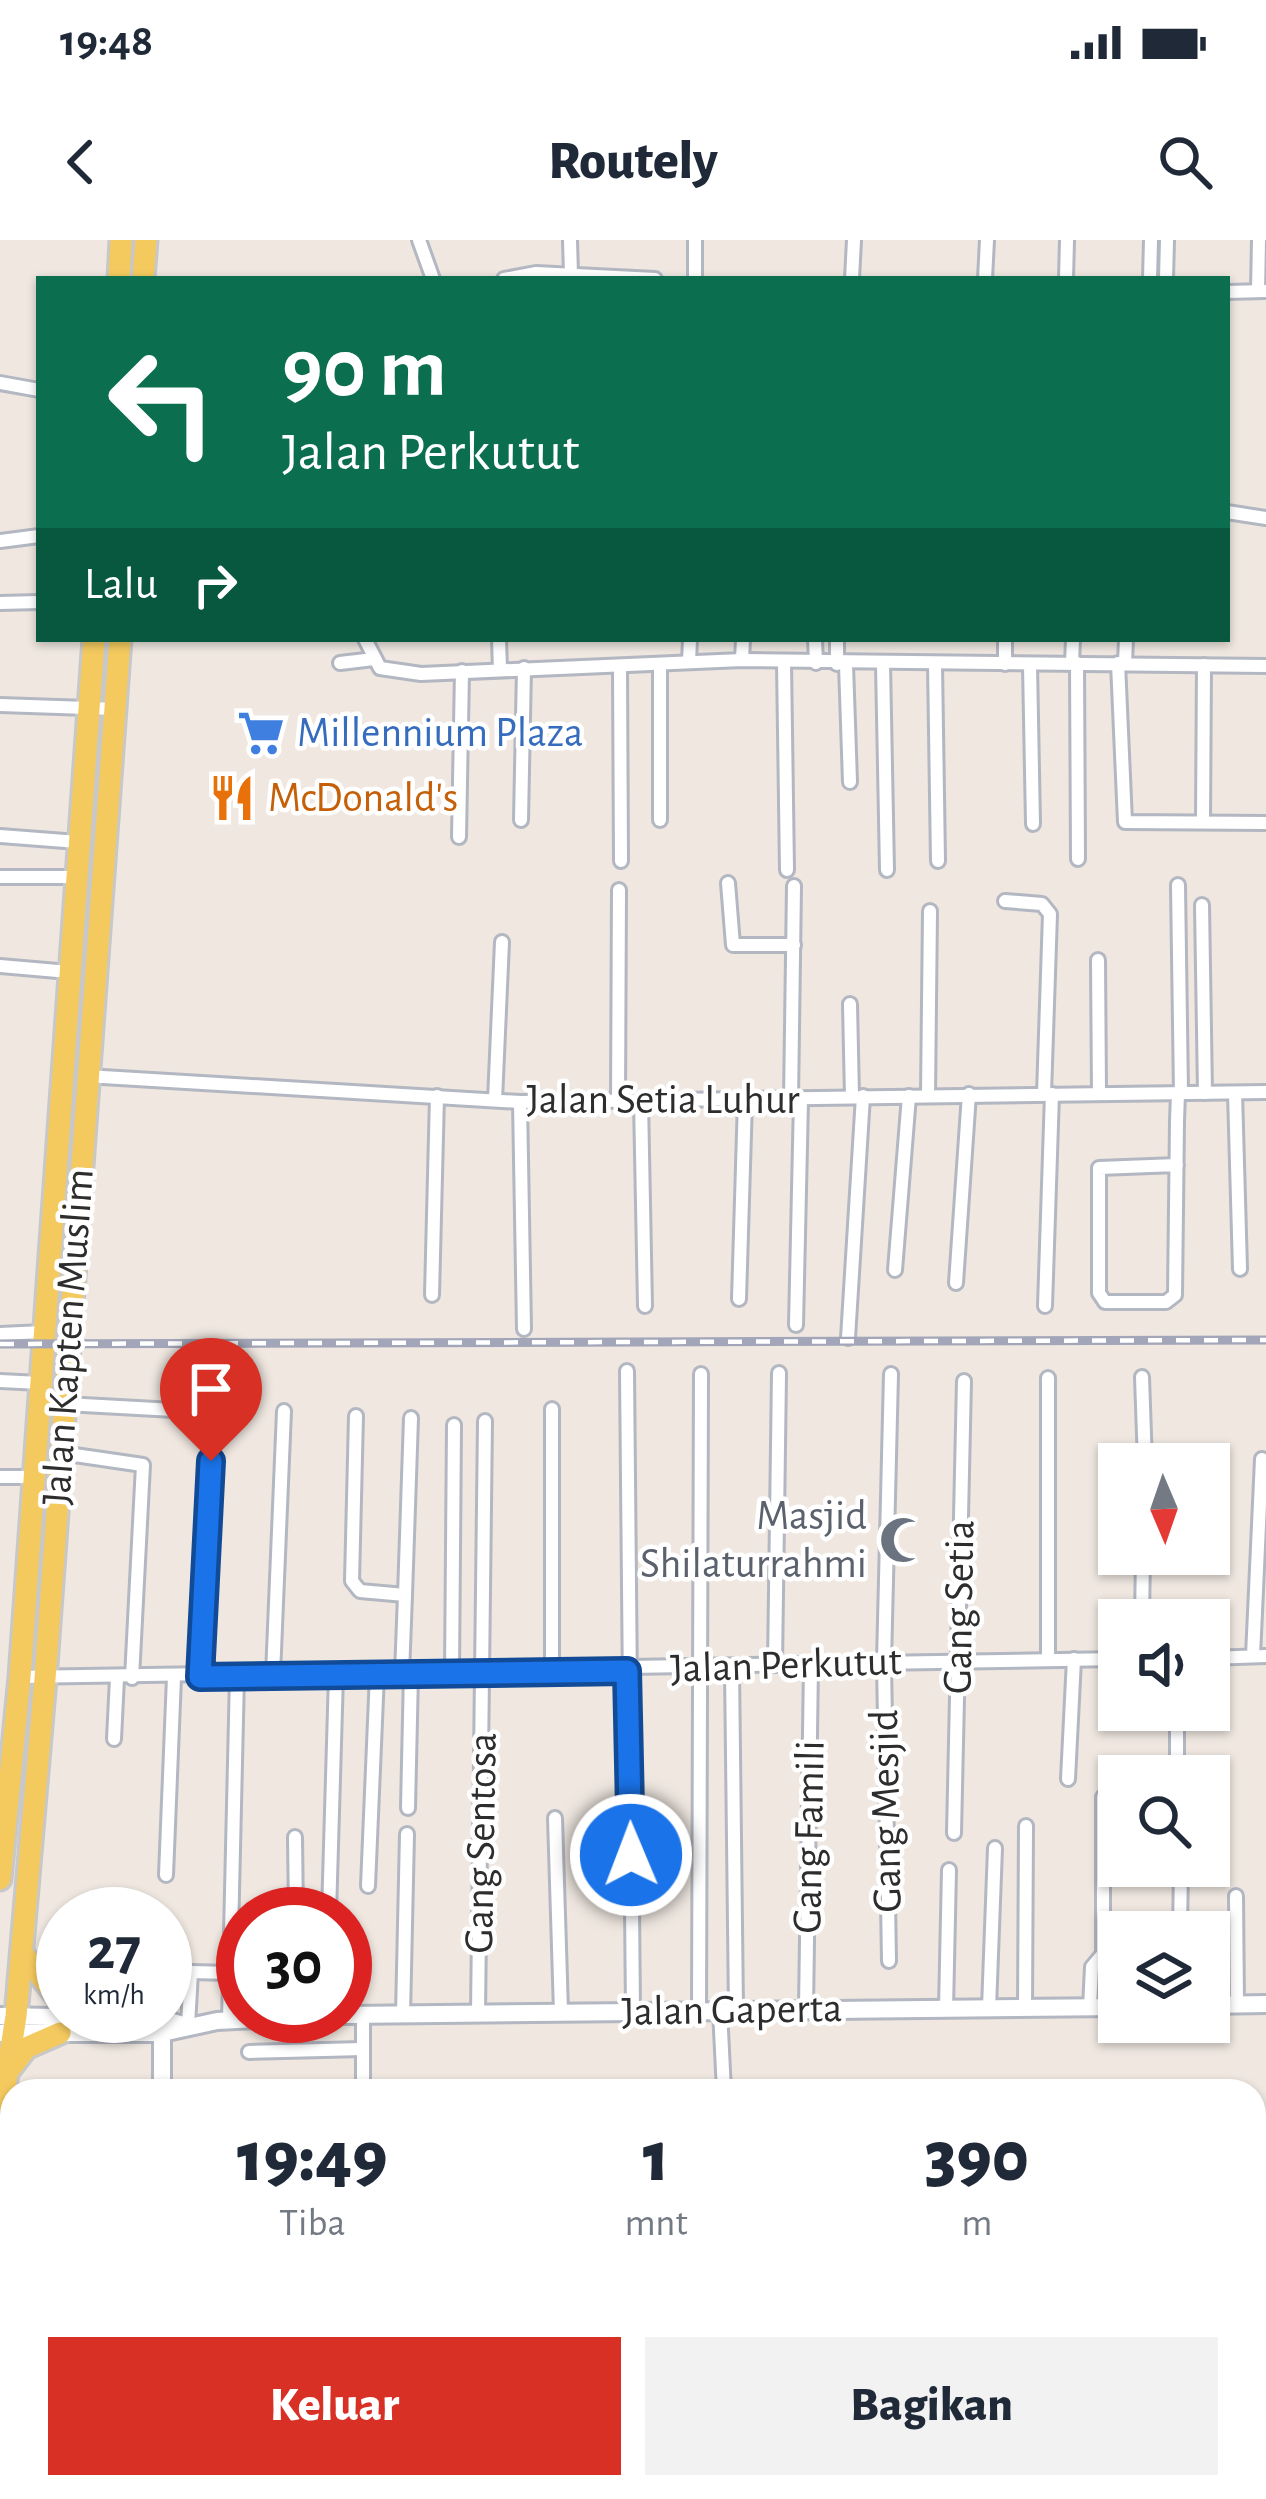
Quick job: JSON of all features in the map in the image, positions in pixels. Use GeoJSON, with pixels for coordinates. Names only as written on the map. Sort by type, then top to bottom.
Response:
{"type":"FeatureCollection","features":[{"type":"Feature","properties":{"kind":"main road"},"geometry":{"type":"LineString","coordinates":[[118,276],[121,240]]}},
{"type":"Feature","properties":{"kind":"main road"},"geometry":{"type":"LineString","coordinates":[[142,276],[146,240]]}},
{"type":"Feature","properties":{"kind":"main road","name":"Jalan Kapten Muslim"},"geometry":{"type":"LineString","coordinates":[[0,1879],[20,1677],[94,642]]}},
{"type":"Feature","properties":{"kind":"main road","name":"Jalan Kapten Muslim"},"geometry":{"type":"LineString","coordinates":[[8,2079],[7,2024],[22,1952],[45,1679],[120,642]]}},
{"type":"Feature","properties":{"kind":"main road"},"geometry":{"type":"LineString","coordinates":[[22,1952],[36,1970]]}},
{"type":"Feature","properties":{"kind":"main road"},"geometry":{"type":"LineString","coordinates":[[9,2071],[26,2048],[37,2043]]}},
{"type":"Feature","properties":{"kind":"street"},"geometry":{"type":"LineString","coordinates":[[418,240],[433,276]]}},
{"type":"Feature","properties":{"kind":"street"},"geometry":{"type":"LineString","coordinates":[[570,240],[571,275]]}},
{"type":"Feature","properties":{"kind":"street"},"geometry":{"type":"LineString","coordinates":[[695,240],[695,276]]}},
{"type":"Feature","properties":{"kind":"street"},"geometry":{"type":"LineString","coordinates":[[852,276],[854,240]]}},
{"type":"Feature","properties":{"kind":"street"},"geometry":{"type":"LineString","coordinates":[[985,276],[988,240]]}},
{"type":"Feature","properties":{"kind":"street"},"geometry":{"type":"LineString","coordinates":[[1066,276],[1067,240]]}},
{"type":"Feature","properties":{"kind":"street"},"geometry":{"type":"LineString","coordinates":[[1150,276],[1151,240]]}},
{"type":"Feature","properties":{"kind":"street"},"geometry":{"type":"LineString","coordinates":[[1166,276],[1167,240]]}},
{"type":"Feature","properties":{"kind":"street"},"geometry":{"type":"LineString","coordinates":[[1230,292],[1262,291],[1259,240]]}},
{"type":"Feature","properties":{"kind":"street"},"geometry":{"type":"LineString","coordinates":[[554,276],[592,276]]}},
{"type":"Feature","properties":{"kind":"street"},"geometry":{"type":"LineString","coordinates":[[0,383],[36,390]]}},
{"type":"Feature","properties":{"kind":"street"},"geometry":{"type":"LineString","coordinates":[[0,395],[17,389]]}},
{"type":"Feature","properties":{"kind":"street"},"geometry":{"type":"LineString","coordinates":[[1230,512],[1266,518]]}},
{"type":"Feature","properties":{"kind":"street"},"geometry":{"type":"LineString","coordinates":[[2,534],[36,536]]}},
{"type":"Feature","properties":{"kind":"street"},"geometry":{"type":"LineString","coordinates":[[0,603],[36,602]]}},
{"type":"Feature","properties":{"kind":"street"},"geometry":{"type":"LineString","coordinates":[[366,642],[374,659],[391,671],[620,669],[742,660],[1266,666]]}},
{"type":"Feature","properties":{"kind":"street"},"geometry":{"type":"LineString","coordinates":[[499,642],[500,670]]}},
{"type":"Feature","properties":{"kind":"street"},"geometry":{"type":"LineString","coordinates":[[689,662],[690,642]]}},
{"type":"Feature","properties":{"kind":"street"},"geometry":{"type":"LineString","coordinates":[[742,642],[742,660]]}},
{"type":"Feature","properties":{"kind":"street"},"geometry":{"type":"LineString","coordinates":[[815,642],[816,663]]}},
{"type":"Feature","properties":{"kind":"street"},"geometry":{"type":"LineString","coordinates":[[837,642],[850,782]]}},
{"type":"Feature","properties":{"kind":"street"},"geometry":{"type":"LineString","coordinates":[[1005,642],[1005,664]]}},
{"type":"Feature","properties":{"kind":"street"},"geometry":{"type":"LineString","coordinates":[[1073,642],[1078,859]]}},
{"type":"Feature","properties":{"kind":"street"},"geometry":{"type":"LineString","coordinates":[[1125,642],[1121,663],[1125,823],[1266,823]]}},
{"type":"Feature","properties":{"kind":"street"},"geometry":{"type":"LineString","coordinates":[[340,663],[374,659]]}},
{"type":"Feature","properties":{"kind":"street"},"geometry":{"type":"LineString","coordinates":[[784,662],[787,869]]}},
{"type":"Feature","properties":{"kind":"street"},"geometry":{"type":"LineString","coordinates":[[884,664],[887,870]]}},
{"type":"Feature","properties":{"kind":"street"},"geometry":{"type":"LineString","coordinates":[[935,664],[938,861]]}},
{"type":"Feature","properties":{"kind":"street"},"geometry":{"type":"LineString","coordinates":[[660,665],[660,820]]}},
{"type":"Feature","properties":{"kind":"street"},"geometry":{"type":"LineString","coordinates":[[1030,665],[1034,824]]}},
{"type":"Feature","properties":{"kind":"street"},"geometry":{"type":"LineString","coordinates":[[1203,822],[1204,665]]}},
{"type":"Feature","properties":{"kind":"street"},"geometry":{"type":"LineString","coordinates":[[521,820],[524,668]]}},
{"type":"Feature","properties":{"kind":"street"},"geometry":{"type":"LineString","coordinates":[[620,669],[621,862]]}},
{"type":"Feature","properties":{"kind":"street"},"geometry":{"type":"LineString","coordinates":[[459,837],[462,671]]}},
{"type":"Feature","properties":{"kind":"street"},"geometry":{"type":"LineString","coordinates":[[0,706],[116,710]]}},
{"type":"Feature","properties":{"kind":"street"},"geometry":{"type":"LineString","coordinates":[[0,836],[78,842]]}},
{"type":"Feature","properties":{"kind":"street"},"geometry":{"type":"LineString","coordinates":[[0,877],[75,877]]}},
{"type":"Feature","properties":{"kind":"street"},"geometry":{"type":"LineString","coordinates":[[728,883],[733,945],[794,945]]}},
{"type":"Feature","properties":{"kind":"street"},"geometry":{"type":"LineString","coordinates":[[1177,1165],[1099,1168],[1099,1293],[1105,1302],[1166,1302],[1174,1297],[1179,1093],[1178,885]]}},
{"type":"Feature","properties":{"kind":"street"},"geometry":{"type":"LineString","coordinates":[[794,886],[796,1325]]}},
{"type":"Feature","properties":{"kind":"street"},"geometry":{"type":"LineString","coordinates":[[618,1102],[619,890]]}},
{"type":"Feature","properties":{"kind":"street"},"geometry":{"type":"LineString","coordinates":[[1005,901],[1042,904],[1050,914],[1046,1306]]}},
{"type":"Feature","properties":{"kind":"street"},"geometry":{"type":"LineString","coordinates":[[1202,905],[1205,1093]]}},
{"type":"Feature","properties":{"kind":"street"},"geometry":{"type":"LineString","coordinates":[[928,1096],[929,911]]}},
{"type":"Feature","properties":{"kind":"street"},"geometry":{"type":"LineString","coordinates":[[495,1100],[502,942]]}},
{"type":"Feature","properties":{"kind":"street"},"geometry":{"type":"LineString","coordinates":[[1098,960],[1099,1093]]}},
{"type":"Feature","properties":{"kind":"street"},"geometry":{"type":"LineString","coordinates":[[0,966],[69,972]]}},
{"type":"Feature","properties":{"kind":"street"},"geometry":{"type":"LineString","coordinates":[[848,1338],[858,1096],[850,1004]]}},
{"type":"Feature","properties":{"kind":"street","name":"Jalan Setia Luhur"},"geometry":{"type":"LineString","coordinates":[[61,1074],[520,1102],[1266,1092]]}},
{"type":"Feature","properties":{"kind":"street"},"geometry":{"type":"LineString","coordinates":[[1235,1093],[1240,1269]]}},
{"type":"Feature","properties":{"kind":"street"},"geometry":{"type":"LineString","coordinates":[[956,1283],[969,1094]]}},
{"type":"Feature","properties":{"kind":"street"},"geometry":{"type":"LineString","coordinates":[[432,1295],[437,1096]]}},
{"type":"Feature","properties":{"kind":"street"},"geometry":{"type":"LineString","coordinates":[[896,1270],[909,1096]]}},
{"type":"Feature","properties":{"kind":"street"},"geometry":{"type":"LineString","coordinates":[[739,1299],[745,1100]]}},
{"type":"Feature","properties":{"kind":"street"},"geometry":{"type":"LineString","coordinates":[[641,1101],[645,1306]]}},
{"type":"Feature","properties":{"kind":"street"},"geometry":{"type":"LineString","coordinates":[[520,1102],[524,1328]]}},
{"type":"Feature","properties":{"kind":"street"},"geometry":{"type":"LineString","coordinates":[[0,1334],[43,1332]]}},
{"type":"Feature","properties":{"kind":"street"},"geometry":{"type":"LineString","coordinates":[[627,1371],[633,2012]]}},
{"type":"Feature","properties":{"kind":"street"},"geometry":{"type":"LineString","coordinates":[[775,1665],[779,1373]]}},
{"type":"Feature","properties":{"kind":"street","name":"Gang Mesjid"},"geometry":{"type":"LineString","coordinates":[[889,1961],[884,1662],[891,1373]]}},
{"type":"Feature","properties":{"kind":"street"},"geometry":{"type":"LineString","coordinates":[[699,2011],[701,1374]]}},
{"type":"Feature","properties":{"kind":"street"},"geometry":{"type":"LineString","coordinates":[[1142,1377],[1144,1443]]}},
{"type":"Feature","properties":{"kind":"street"},"geometry":{"type":"LineString","coordinates":[[1048,1378],[1048,1660]]}},
{"type":"Feature","properties":{"kind":"street","name":"Gang Setia"},"geometry":{"type":"LineString","coordinates":[[954,1833],[964,1381]]}},
{"type":"Feature","properties":{"kind":"street"},"geometry":{"type":"LineString","coordinates":[[0,1382],[40,1383]]}},
{"type":"Feature","properties":{"kind":"street"},"geometry":{"type":"LineString","coordinates":[[65,1404],[210,1412]]}},
{"type":"Feature","properties":{"kind":"street"},"geometry":{"type":"LineString","coordinates":[[552,1409],[553,1672]]}},
{"type":"Feature","properties":{"kind":"street"},"geometry":{"type":"LineString","coordinates":[[273,1676],[284,1411]]}},
{"type":"Feature","properties":{"kind":"street"},"geometry":{"type":"LineString","coordinates":[[356,1417],[354,1585],[360,1591],[405,1595]]}},
{"type":"Feature","properties":{"kind":"street"},"geometry":{"type":"LineString","coordinates":[[408,1808],[405,1595],[411,1418]]}},
{"type":"Feature","properties":{"kind":"street","name":"Gang Sentosa"},"geometry":{"type":"LineString","coordinates":[[478,2014],[485,1421]]}},
{"type":"Feature","properties":{"kind":"street"},"geometry":{"type":"LineString","coordinates":[[452,1673],[454,1425]]}},
{"type":"Feature","properties":{"kind":"street"},"geometry":{"type":"LineString","coordinates":[[61,1454],[143,1465],[114,1739]]}},
{"type":"Feature","properties":{"kind":"street"},"geometry":{"type":"LineString","coordinates":[[1230,1657],[1260,1656],[1262,1459]]}},
{"type":"Feature","properties":{"kind":"street"},"geometry":{"type":"LineString","coordinates":[[200,1677],[211,1461]]}},
{"type":"Feature","properties":{"kind":"street"},"geometry":{"type":"LineString","coordinates":[[0,1477],[34,1477]]}},
{"type":"Feature","properties":{"kind":"street","name":"Jalan Perkutut"},"geometry":{"type":"LineString","coordinates":[[20,1677],[627,1671],[957,1658],[1098,1659]]}},
{"type":"Feature","properties":{"kind":"street"},"geometry":{"type":"LineString","coordinates":[[1068,1779],[1074,1659]]}},
{"type":"Feature","properties":{"kind":"street","name":"Gang Famili"},"geometry":{"type":"LineString","coordinates":[[806,2009],[812,1666]]}},
{"type":"Feature","properties":{"kind":"street"},"geometry":{"type":"LineString","coordinates":[[725,2079],[732,1668]]}},
{"type":"Feature","properties":{"kind":"street"},"geometry":{"type":"LineString","coordinates":[[368,1886],[377,1674]]}},
{"type":"Feature","properties":{"kind":"street"},"geometry":{"type":"LineString","coordinates":[[329,1887],[336,1675]]}},
{"type":"Feature","properties":{"kind":"street"},"geometry":{"type":"LineString","coordinates":[[232,1887],[237,1676]]}},
{"type":"Feature","properties":{"kind":"street"},"geometry":{"type":"LineString","coordinates":[[166,1875],[174,1677]]}},
{"type":"Feature","properties":{"kind":"street"},"geometry":{"type":"LineString","coordinates":[[555,1818],[560,2012]]}},
{"type":"Feature","properties":{"kind":"street"},"geometry":{"type":"LineString","coordinates":[[1025,2008],[1026,1826]]}},
{"type":"Feature","properties":{"kind":"street"},"geometry":{"type":"LineString","coordinates":[[403,2014],[407,1834]]}},
{"type":"Feature","properties":{"kind":"street"},"geometry":{"type":"LineString","coordinates":[[295,1837],[296,1887]]}},
{"type":"Feature","properties":{"kind":"street"},"geometry":{"type":"LineString","coordinates":[[989,2008],[995,1848]]}},
{"type":"Feature","properties":{"kind":"street"},"geometry":{"type":"LineString","coordinates":[[946,2008],[950,1870]]}},
{"type":"Feature","properties":{"kind":"street"},"geometry":{"type":"LineString","coordinates":[[1090,2008],[1092,1967],[1103,1954],[1103,1887]]}},
{"type":"Feature","properties":{"kind":"street"},"geometry":{"type":"LineString","coordinates":[[1236,1895],[1237,2005]]}},
{"type":"Feature","properties":{"kind":"street"},"geometry":{"type":"LineString","coordinates":[[1230,2005],[1266,2004]]}},
{"type":"Feature","properties":{"kind":"street","name":"Jalan Gaperta"},"geometry":{"type":"LineString","coordinates":[[372,2015],[1098,2008]]}},
{"type":"Feature","properties":{"kind":"street"},"geometry":{"type":"LineString","coordinates":[[162,2043],[162,2079]]}},
{"type":"Feature","properties":{"kind":"street"},"geometry":{"type":"LineString","coordinates":[[361,2043],[362,2079]]}},
{"type":"Feature","properties":{"kind":"street"},"geometry":{"type":"LineString","coordinates":[[249,2052],[363,2049]]}},
{"type":"Feature","properties":{"kind":"railway"},"geometry":{"type":"LineString","coordinates":[[0,1344],[1266,1340]]}},
{"type":"Feature","properties":{"kind":"place","name":"Millennium Plaza"},"geometry":{"type":"Point","coordinates":[261,733]}},
{"type":"Feature","properties":{"kind":"place","name":"McDonald's"},"geometry":{"type":"Point","coordinates":[232,798]}},
{"type":"Feature","properties":{"kind":"place","name":"Masjid Shilaturrahmi"},"geometry":{"type":"Point","coordinates":[903,1540]}},
{"type":"Feature","properties":{"kind":"route"},"geometry":{"type":"LineString","coordinates":[[211,1461],[200,1677],[627,1671],[631,1855]]}}]}
